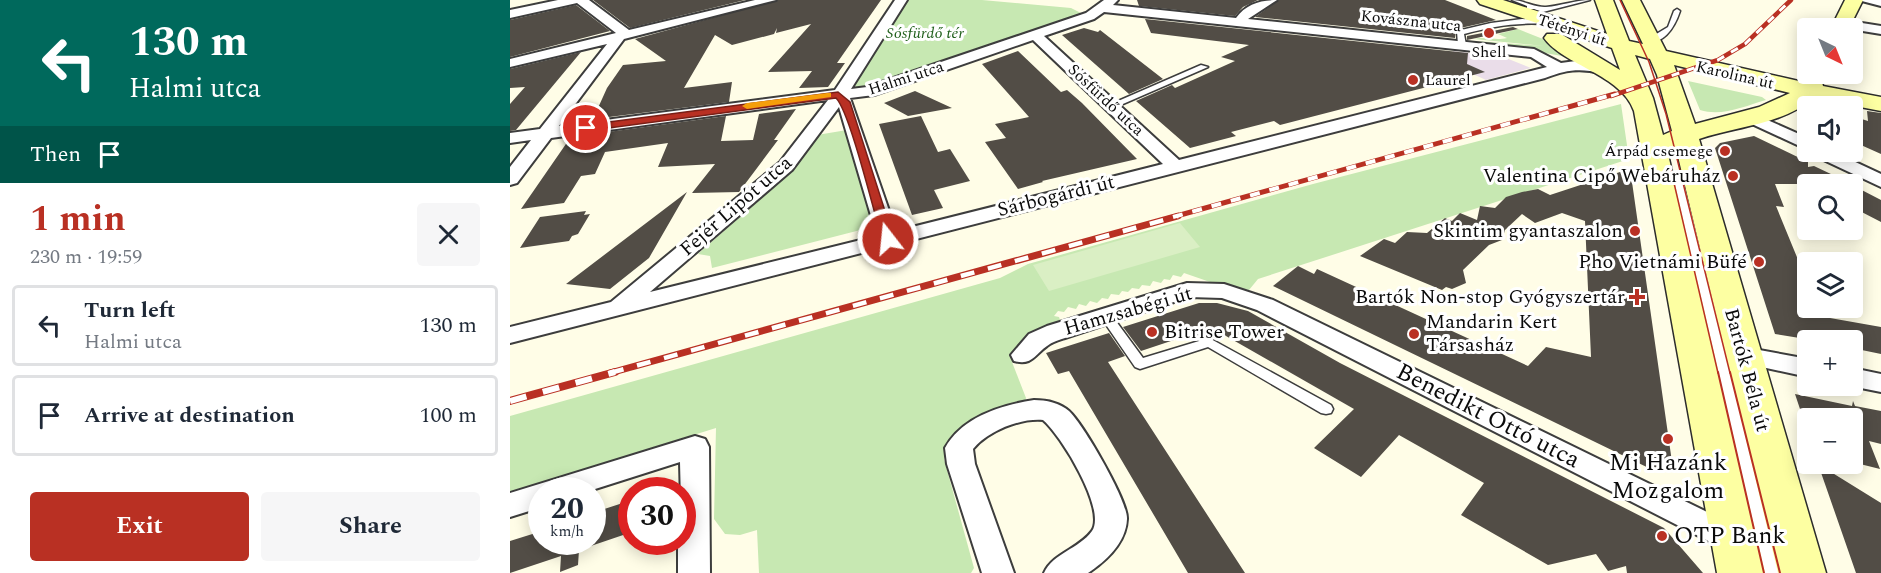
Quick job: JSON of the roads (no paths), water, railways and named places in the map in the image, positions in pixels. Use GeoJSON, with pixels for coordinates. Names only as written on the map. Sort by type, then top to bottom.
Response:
{"type":"FeatureCollection","features":[{"type":"Feature","properties":{"kind":"main road","name":"Tétényi út"},"geometry":{"type":"LineString","coordinates":[[1468,0],[1526,14],[1637,53]]}},
{"type":"Feature","properties":{"kind":"main road","name":"Tétényi út"},"geometry":{"type":"LineString","coordinates":[[1486,0],[1637,53]]}},
{"type":"Feature","properties":{"kind":"main road","name":"Bartók Béla út"},"geometry":{"type":"LineString","coordinates":[[1631,0],[1642,98],[1743,355],[1802,573]]}},
{"type":"Feature","properties":{"kind":"main road"},"geometry":{"type":"LineString","coordinates":[[1845,18],[1854,0]]}},
{"type":"Feature","properties":{"kind":"main road"},"geometry":{"type":"LineString","coordinates":[[1526,14],[1582,25],[1606,7]]}},
{"type":"Feature","properties":{"kind":"main road","name":"Bartók Béla út"},"geometry":{"type":"LineString","coordinates":[[1606,7],[1637,53],[1685,135],[1671,167],[1738,556]]}},
{"type":"Feature","properties":{"kind":"main road","name":"Tétényi út"},"geometry":{"type":"LineString","coordinates":[[1526,14],[1593,66],[1642,98]]}},
{"type":"Feature","properties":{"kind":"main road","name":"Karolina út"},"geometry":{"type":"LineString","coordinates":[[1637,53],[1881,104]]}},
{"type":"Feature","properties":{"kind":"main road"},"geometry":{"type":"LineString","coordinates":[[1685,135],[1748,116],[1809,88]]}},
{"type":"Feature","properties":{"kind":"main road","name":"Karolina út"},"geometry":{"type":"LineString","coordinates":[[1809,88],[1822,96]]}},
{"type":"Feature","properties":{"kind":"main road"},"geometry":{"type":"LineString","coordinates":[[1863,111],[1881,114]]}},
{"type":"Feature","properties":{"kind":"street"},"geometry":{"type":"LineString","coordinates":[[510,14],[574,0]]}},
{"type":"Feature","properties":{"kind":"street"},"geometry":{"type":"LineString","coordinates":[[581,0],[623,36]]}},
{"type":"Feature","properties":{"kind":"street"},"geometry":{"type":"LineString","coordinates":[[510,63],[770,0]]}},
{"type":"Feature","properties":{"kind":"street","name":"Fejér Lipót utca"},"geometry":{"type":"LineString","coordinates":[[616,309],[771,181],[786,166],[838,95],[901,0]]}},
{"type":"Feature","properties":{"kind":"street"},"geometry":{"type":"LineString","coordinates":[[1239,22],[1246,13],[1271,0]]}},
{"type":"Feature","properties":{"kind":"street"},"geometry":{"type":"LineString","coordinates":[[1864,0],[1881,2]]}},
{"type":"Feature","properties":{"kind":"street","name":"Halmi utca"},"geometry":{"type":"LineString","coordinates":[[510,138],[869,92],[1090,16],[1108,4]]}},
{"type":"Feature","properties":{"kind":"street","name":"Kovászna utca"},"geometry":{"type":"LineString","coordinates":[[1108,4],[1239,22],[1534,53],[1593,66]]}},
{"type":"Feature","properties":{"kind":"street"},"geometry":{"type":"LineString","coordinates":[[1863,28],[1881,30]]}},
{"type":"Feature","properties":{"kind":"street","name":"Sósfürdő utca"},"geometry":{"type":"LineString","coordinates":[[1035,35],[1113,105],[1175,166]]}},
{"type":"Feature","properties":{"kind":"street"},"geometry":{"type":"LineString","coordinates":[[510,178],[623,36]]}},
{"type":"Feature","properties":{"kind":"street"},"geometry":{"type":"LineString","coordinates":[[1534,53],[1554,63],[1554,68]]}},
{"type":"Feature","properties":{"kind":"street","name":"Sárbogárdi út"},"geometry":{"type":"LineString","coordinates":[[510,335],[1540,75],[1554,68],[1593,66]]}},
{"type":"Feature","properties":{"kind":"street"},"geometry":{"type":"LineString","coordinates":[[838,95],[845,102],[888,239]]}},
{"type":"Feature","properties":{"kind":"street"},"geometry":{"type":"LineString","coordinates":[[1748,116],[1797,140]]}},
{"type":"Feature","properties":{"kind":"street"},"geometry":{"type":"LineString","coordinates":[[1842,162],[1881,181]]}},
{"type":"Feature","properties":{"kind":"street","name":"Hamzsabégi út"},"geometry":{"type":"LineString","coordinates":[[1023,355],[1038,340],[1047,336],[1187,290],[1224,291],[1241,295]]}},
{"type":"Feature","properties":{"kind":"street","name":"Benedikt Ottó utca"},"geometry":{"type":"LineString","coordinates":[[1241,295],[1738,556]]}},
{"type":"Feature","properties":{"kind":"street"},"geometry":{"type":"LineString","coordinates":[[1743,355],[1797,366]]}},
{"type":"Feature","properties":{"kind":"street"},"geometry":{"type":"LineString","coordinates":[[1863,379],[1881,383]]}},
{"type":"Feature","properties":{"kind":"street"},"geometry":{"type":"LineString","coordinates":[[998,573],[961,464],[959,448],[964,438],[981,426],[1019,413],[1041,410],[1053,413],[1066,425],[1111,507],[1113,515],[1113,523],[1108,536],[1097,549],[1060,573]]}},
{"type":"Feature","properties":{"kind":"street"},"geometry":{"type":"LineString","coordinates":[[598,477],[695,447],[694,573]]}},
{"type":"Feature","properties":{"kind":"street"},"geometry":{"type":"LineString","coordinates":[[510,505],[528,499]]}},
{"type":"Feature","properties":{"kind":"lane"},"geometry":{"type":"LineString","coordinates":[[1462,45],[1460,33],[1587,0]]}},
{"type":"Feature","properties":{"kind":"lane"},"geometry":{"type":"LineString","coordinates":[[1637,53],[1671,28],[1677,11]]}},
{"type":"Feature","properties":{"kind":"lane"},"geometry":{"type":"LineString","coordinates":[[1113,105],[1204,67]]}},
{"type":"Feature","properties":{"kind":"lane","name":"Bartók Béla út"},"geometry":{"type":"LineString","coordinates":[[1671,167],[1772,573]]}},
{"type":"Feature","properties":{"kind":"lane"},"geometry":{"type":"LineString","coordinates":[[1106,316],[1140,364],[1209,342],[1326,409]]}},
{"type":"Feature","properties":{"kind":"tram line"},"geometry":{"type":"LineString","coordinates":[[1620,0],[1649,62],[1666,114],[1730,373]]}},
{"type":"Feature","properties":{"kind":"tram line"},"geometry":{"type":"LineString","coordinates":[[1671,170],[1718,373]]}},
{"type":"Feature","properties":{"kind":"tram line"},"geometry":{"type":"LineString","coordinates":[[1718,372],[1764,573]]}},
{"type":"Feature","properties":{"kind":"tram line"},"geometry":{"type":"LineString","coordinates":[[1730,372],[1780,573]]}},
{"type":"Feature","properties":{"kind":"railway"},"geometry":{"type":"LineString","coordinates":[[1611,96],[1718,60],[1745,44],[1791,0]]}},
{"type":"Feature","properties":{"kind":"railway"},"geometry":{"type":"LineString","coordinates":[[1173,217],[1615,94]]}},
{"type":"Feature","properties":{"kind":"railway"},"geometry":{"type":"LineString","coordinates":[[610,373],[1178,216]]}},
{"type":"Feature","properties":{"kind":"railway"},"geometry":{"type":"LineString","coordinates":[[510,401],[615,372]]}},
{"type":"Feature","properties":{"kind":"place","name":"Shell"},"geometry":{"type":"Point","coordinates":[1489,33]}},
{"type":"Feature","properties":{"kind":"place","name":"Laurel"},"geometry":{"type":"Point","coordinates":[1413,80]}},
{"type":"Feature","properties":{"kind":"place","name":"Árpád csemege"},"geometry":{"type":"Point","coordinates":[1725,151]}},
{"type":"Feature","properties":{"kind":"place","name":"Valentina Cipő Webáruház"},"geometry":{"type":"Point","coordinates":[1733,176]}},
{"type":"Feature","properties":{"kind":"place","name":"Skintim gyantaszalon"},"geometry":{"type":"Point","coordinates":[1635,231]}},
{"type":"Feature","properties":{"kind":"place","name":"Pho Vietnámi Büfé"},"geometry":{"type":"Point","coordinates":[1759,262]}},
{"type":"Feature","properties":{"kind":"place","name":"Bartók Non-stop Gyógyszertár"},"geometry":{"type":"Point","coordinates":[1637,297]}},
{"type":"Feature","properties":{"kind":"place","name":"Bitrise Tower"},"geometry":{"type":"Point","coordinates":[1152,332]}},
{"type":"Feature","properties":{"kind":"place","name":"Mandarin Kert Társasház"},"geometry":{"type":"Point","coordinates":[1414,334]}},
{"type":"Feature","properties":{"kind":"place","name":"Mi Hazánk Mozgalom"},"geometry":{"type":"Point","coordinates":[1668,439]}},
{"type":"Feature","properties":{"kind":"place","name":"OTP Bank"},"geometry":{"type":"Point","coordinates":[1662,536]}},
{"type":"Feature","properties":{"kind":"park label","name":"Sósfürdő tér"},"geometry":{"type":"Point","coordinates":[925,33]}}]}
